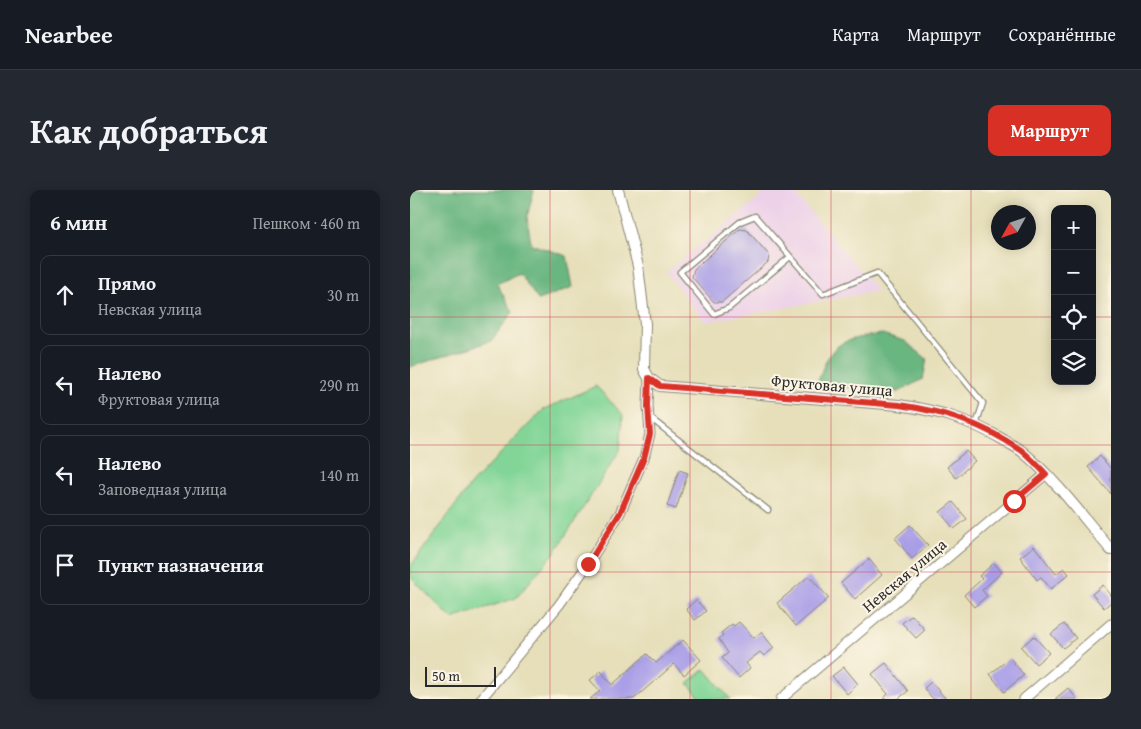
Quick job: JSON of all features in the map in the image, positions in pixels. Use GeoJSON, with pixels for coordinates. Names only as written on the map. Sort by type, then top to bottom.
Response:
{"type":"FeatureCollection","features":[{"type":"Feature","properties":{"kind":"street"},"geometry":{"type":"LineString","coordinates":[[482,699],[559,606],[588,564],[620,513],[644,458],[650,434],[648,416],[649,378],[644,369],[645,324],[638,266],[618,190]]}},
{"type":"Feature","properties":{"kind":"street","name":"Фруктовая улица"},"geometry":{"type":"LineString","coordinates":[[649,378],[660,386],[899,405],[960,418],[1022,451],[1046,474],[1111,550]]}},
{"type":"Feature","properties":{"kind":"street","name":"Невская улица"},"geometry":{"type":"LineString","coordinates":[[781,699],[1046,474]]}},
{"type":"Feature","properties":{"kind":"street"},"geometry":{"type":"LineString","coordinates":[[1024,699],[1111,624]]}},
{"type":"Feature","properties":{"kind":"lane"},"geometry":{"type":"LineString","coordinates":[[790,257],[728,308],[714,314],[680,272],[740,222],[755,216],[823,294],[877,273],[983,403],[975,425]]}},
{"type":"Feature","properties":{"kind":"lane"},"geometry":{"type":"LineString","coordinates":[[648,416],[768,510]]}},
{"type":"Feature","properties":{"kind":"shaded area"},"geometry":{"type":"Polygon","coordinates":[[[769,190],[792,190],[878,291],[705,322],[666,272],[769,190]]]}},
{"type":"Feature","properties":{"kind":"green space"},"geometry":{"type":"Polygon","coordinates":[[[410,190],[534,190],[527,217],[531,244],[567,256],[573,287],[538,300],[519,273],[497,284],[513,312],[491,341],[410,367],[410,190]]]}},
{"type":"Feature","properties":{"kind":"green space"},"geometry":{"type":"Polygon","coordinates":[[[882,334],[905,341],[927,359],[923,379],[898,392],[817,384],[832,351],[846,341],[882,334]]]}},
{"type":"Feature","properties":{"kind":"green space"},"geometry":{"type":"Polygon","coordinates":[[[596,386],[623,415],[620,450],[555,552],[516,598],[452,619],[410,577],[410,567],[472,483],[543,410],[596,386]]]}},
{"type":"Feature","properties":{"kind":"green space"},"geometry":{"type":"Polygon","coordinates":[[[705,669],[730,699],[701,699],[688,683],[705,669]]]}},
{"type":"Feature","properties":{"kind":"building"},"geometry":{"type":"Polygon","coordinates":[[[740,229],[747,230],[769,255],[768,262],[722,302],[714,302],[692,277],[694,269],[740,229]]]}},
{"type":"Feature","properties":{"kind":"building"},"geometry":{"type":"Polygon","coordinates":[[[966,451],[975,461],[956,478],[947,467],[966,451]]]}},
{"type":"Feature","properties":{"kind":"building"},"geometry":{"type":"Polygon","coordinates":[[[1100,456],[1111,469],[1111,494],[1088,467],[1100,456]]]}},
{"type":"Feature","properties":{"kind":"building"},"geometry":{"type":"Polygon","coordinates":[[[679,470],[688,473],[676,509],[667,506],[679,470]]]}},
{"type":"Feature","properties":{"kind":"building"},"geometry":{"type":"Polygon","coordinates":[[[953,502],[967,519],[954,529],[940,512],[953,502]]]}},
{"type":"Feature","properties":{"kind":"building"},"geometry":{"type":"Polygon","coordinates":[[[910,525],[928,545],[912,559],[895,538],[910,525]]]}},
{"type":"Feature","properties":{"kind":"building"},"geometry":{"type":"Polygon","coordinates":[[[1034,546],[1056,574],[1064,568],[1069,574],[1051,589],[1041,577],[1037,580],[1020,557],[1034,546]]]}},
{"type":"Feature","properties":{"kind":"building"},"geometry":{"type":"Polygon","coordinates":[[[869,559],[882,575],[855,599],[841,583],[869,559]]]}},
{"type":"Feature","properties":{"kind":"building"},"geometry":{"type":"Polygon","coordinates":[[[994,563],[1002,572],[982,590],[987,596],[974,607],[964,595],[982,579],[979,576],[994,563]]]}},
{"type":"Feature","properties":{"kind":"building"},"geometry":{"type":"Polygon","coordinates":[[[809,576],[829,598],[796,626],[777,603],[809,576]]]}},
{"type":"Feature","properties":{"kind":"building"},"geometry":{"type":"Polygon","coordinates":[[[1103,585],[1111,595],[1111,602],[1104,608],[1092,594],[1103,585]]]}},
{"type":"Feature","properties":{"kind":"building"},"geometry":{"type":"Polygon","coordinates":[[[696,600],[706,611],[695,620],[686,609],[696,600]]]}},
{"type":"Feature","properties":{"kind":"building"},"geometry":{"type":"Polygon","coordinates":[[[912,615],[925,630],[916,638],[902,623],[912,615]]]}},
{"type":"Feature","properties":{"kind":"building"},"geometry":{"type":"Polygon","coordinates":[[[739,622],[754,638],[761,632],[774,648],[764,656],[760,652],[746,663],[750,668],[739,678],[722,658],[728,653],[719,639],[723,635],[721,633],[732,624],[734,626],[739,622]]]}},
{"type":"Feature","properties":{"kind":"building"},"geometry":{"type":"Polygon","coordinates":[[[1064,624],[1076,638],[1063,648],[1051,634],[1064,624]]]}},
{"type":"Feature","properties":{"kind":"building"},"geometry":{"type":"Polygon","coordinates":[[[1034,636],[1049,653],[1036,664],[1021,647],[1034,636]]]}},
{"type":"Feature","properties":{"kind":"building"},"geometry":{"type":"Polygon","coordinates":[[[683,640],[701,660],[684,675],[674,664],[634,699],[590,699],[600,691],[590,680],[601,671],[612,685],[647,654],[656,663],[683,640]]]}},
{"type":"Feature","properties":{"kind":"building"},"geometry":{"type":"Polygon","coordinates":[[[1010,658],[1024,675],[1004,692],[990,674],[1010,658]]]}},
{"type":"Feature","properties":{"kind":"building"},"geometry":{"type":"Polygon","coordinates":[[[886,663],[908,691],[898,699],[883,699],[888,694],[872,674],[886,663]]]}},
{"type":"Feature","properties":{"kind":"building"},"geometry":{"type":"Polygon","coordinates":[[[844,667],[858,684],[847,694],[832,676],[844,667]]]}},
{"type":"Feature","properties":{"kind":"building"},"geometry":{"type":"Polygon","coordinates":[[[931,682],[946,699],[933,699],[924,688],[931,682]]]}},
{"type":"Feature","properties":{"kind":"building"},"geometry":{"type":"Polygon","coordinates":[[[1068,688],[1077,699],[1055,699],[1068,688]]]}},
{"type":"Feature","properties":{"kind":"route"},"geometry":{"type":"LineString","coordinates":[[588,564],[620,513],[644,458],[650,434],[649,378],[660,386],[899,405],[930,410],[960,418],[991,432],[1022,451],[1046,474],[1014,501]]}}]}
